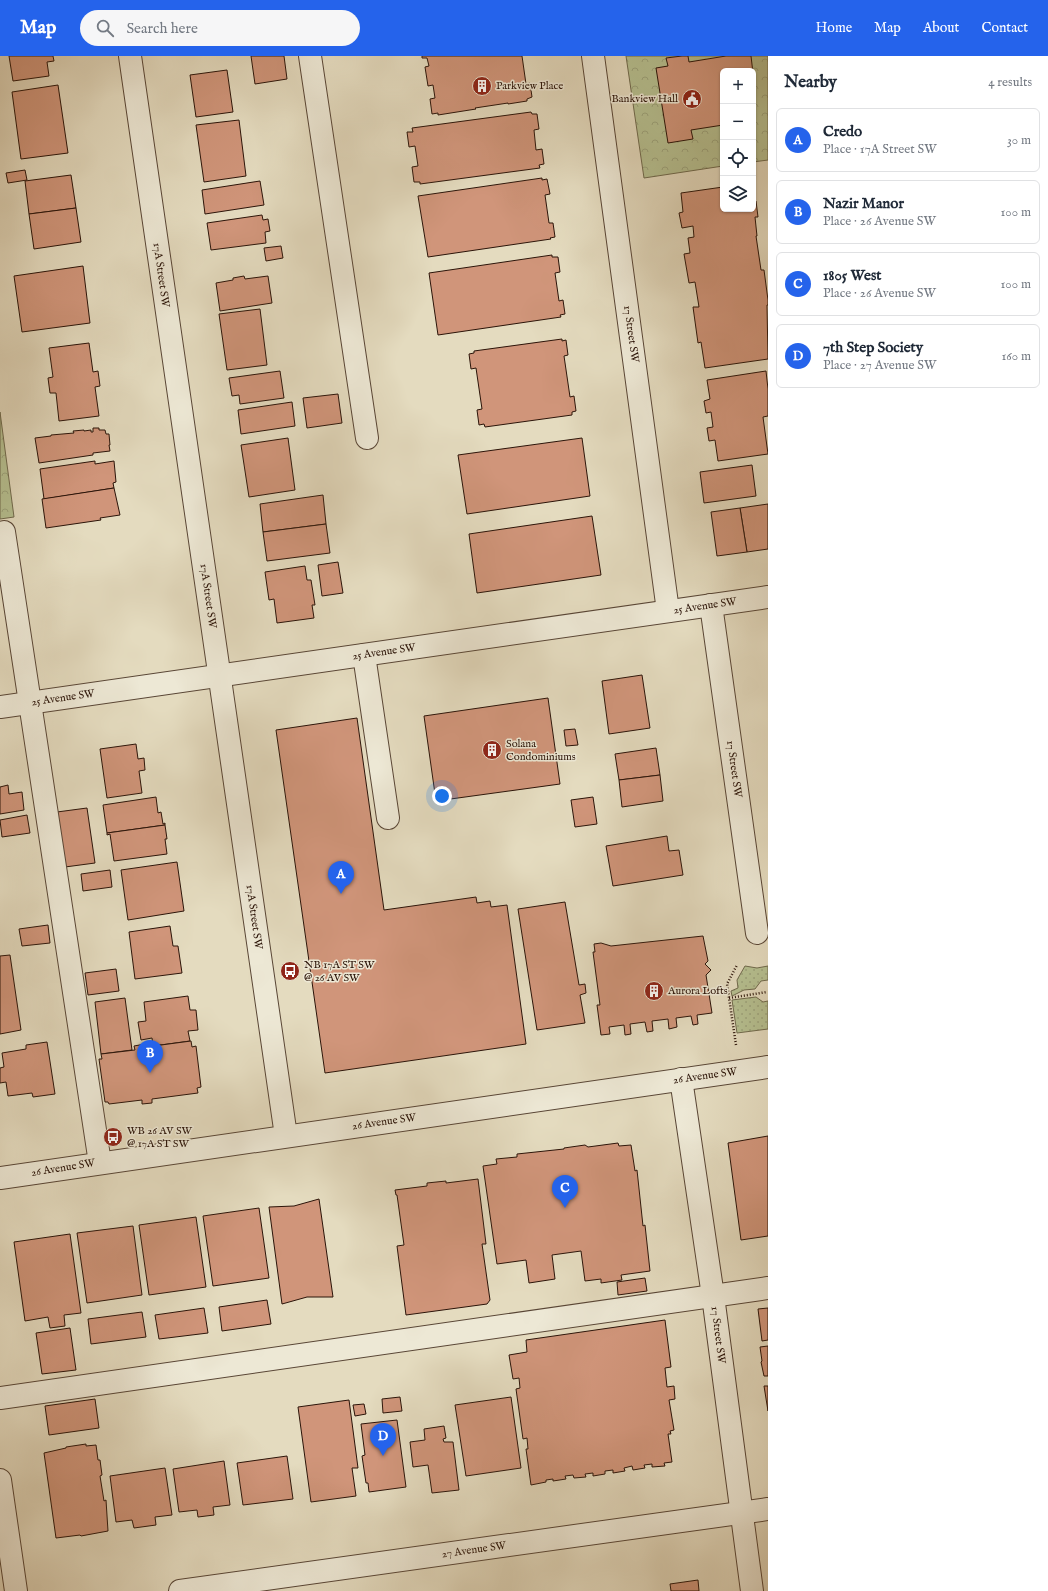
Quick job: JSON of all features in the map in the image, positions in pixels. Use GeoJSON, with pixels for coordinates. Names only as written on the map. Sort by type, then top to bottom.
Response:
{"type":"FeatureCollection","features":[{"type":"Feature","properties":{"kind":"street","name":"17A Street SW"},"geometry":{"type":"LineString","coordinates":[[130,56],[286,1136]]}},
{"type":"Feature","properties":{"kind":"street"},"geometry":{"type":"LineString","coordinates":[[310,56],[367,438]]}},
{"type":"Feature","properties":{"kind":"street","name":"17 Street SW"},"geometry":{"type":"LineString","coordinates":[[593,56],[668,611]]}},
{"type":"Feature","properties":{"kind":"street"},"geometry":{"type":"LineString","coordinates":[[4,532],[100,1163]]}},
{"type":"Feature","properties":{"kind":"street","name":"25 Avenue SW"},"geometry":{"type":"LineString","coordinates":[[0,707],[768,597]]}},
{"type":"Feature","properties":{"kind":"street","name":"17 Street SW"},"geometry":{"type":"LineString","coordinates":[[711,605],[757,933]]}},
{"type":"Feature","properties":{"kind":"street"},"geometry":{"type":"LineString","coordinates":[[364,655],[388,818]]}},
{"type":"Feature","properties":{"kind":"street","name":"26 Avenue SW"},"geometry":{"type":"LineString","coordinates":[[0,1178],[768,1067]]}},
{"type":"Feature","properties":{"kind":"street","name":"17 Street SW"},"geometry":{"type":"LineString","coordinates":[[681,1079],[713,1296],[752,1591]]}},
{"type":"Feature","properties":{"kind":"street"},"geometry":{"type":"LineString","coordinates":[[0,1398],[768,1288]]}},
{"type":"Feature","properties":{"kind":"street"},"geometry":{"type":"LineString","coordinates":[[0,1480],[16,1591]]}},
{"type":"Feature","properties":{"kind":"street","name":"27 Avenue SW"},"geometry":{"type":"LineString","coordinates":[[180,1591],[768,1509]]}},
{"type":"Feature","properties":{"kind":"path"},"geometry":{"type":"LineString","coordinates":[[736,1045],[727,984],[737,965]]}},
{"type":"Feature","properties":{"kind":"path"},"geometry":{"type":"LineString","coordinates":[[729,998],[766,992]]}},
{"type":"Feature","properties":{"kind":"green space"},"geometry":{"type":"Polygon","coordinates":[[[626,56],[768,56],[768,160],[756,162],[756,68],[720,68],[720,166],[644,178],[626,56]]]}},
{"type":"Feature","properties":{"kind":"green space"},"geometry":{"type":"Polygon","coordinates":[[[0,412],[14,517],[0,519],[0,412]]]}},
{"type":"Feature","properties":{"kind":"green space"},"geometry":{"type":"Polygon","coordinates":[[[745,966],[757,968],[768,966],[768,980],[761,981],[755,989],[744,990],[732,996],[731,991],[738,988],[737,980],[745,966]]]}},
{"type":"Feature","properties":{"kind":"green space"},"geometry":{"type":"Polygon","coordinates":[[[756,997],[763,1002],[768,1001],[768,1029],[737,1033],[732,1000],[756,997]]]}},
{"type":"Feature","properties":{"kind":"building"},"geometry":{"type":"Polygon","coordinates":[[[9,56],[53,56],[54,61],[47,62],[49,76],[13,81],[9,56]]]}},
{"type":"Feature","properties":{"kind":"building"},"geometry":{"type":"Polygon","coordinates":[[[251,56],[284,56],[287,79],[255,84],[251,56]]]}},
{"type":"Feature","properties":{"kind":"building","name":"Parkview Place"},"geometry":{"type":"Polygon","coordinates":[[[422,56],[522,56],[526,84],[530,83],[532,97],[527,99],[527,101],[438,115],[438,113],[432,114],[430,99],[435,98],[433,85],[428,86],[425,67],[429,66],[427,58],[422,58],[422,56]]]}},
{"type":"Feature","properties":{"kind":"building","name":"Bankview Hall"},"geometry":{"type":"Polygon","coordinates":[[[688,56],[689,62],[726,56],[751,56],[753,68],[720,68],[720,125],[691,130],[693,139],[668,143],[656,68],[668,66],[666,58],[688,56]]]}},
{"type":"Feature","properties":{"kind":"building"},"geometry":{"type":"Polygon","coordinates":[[[227,70],[233,112],[196,117],[190,75],[227,70]]]}},
{"type":"Feature","properties":{"kind":"building"},"geometry":{"type":"Polygon","coordinates":[[[58,85],[68,153],[21,159],[12,92],[58,85]]]}},
{"type":"Feature","properties":{"kind":"building"},"geometry":{"type":"Polygon","coordinates":[[[531,112],[532,114],[537,114],[539,129],[534,130],[536,150],[542,149],[544,164],[539,165],[540,168],[420,184],[420,182],[414,182],[412,167],[418,166],[415,146],[409,147],[407,132],[413,132],[412,128],[531,112]]]}},
{"type":"Feature","properties":{"kind":"building"},"geometry":{"type":"Polygon","coordinates":[[[239,120],[246,176],[204,182],[196,125],[239,120]]]}},
{"type":"Feature","properties":{"kind":"building"},"geometry":{"type":"Polygon","coordinates":[[[25,170],[27,180],[8,183],[6,173],[25,170]]]}},
{"type":"Feature","properties":{"kind":"building"},"geometry":{"type":"Polygon","coordinates":[[[71,175],[76,208],[29,214],[25,181],[71,175]]]}},
{"type":"Feature","properties":{"kind":"building"},"geometry":{"type":"Polygon","coordinates":[[[542,178],[542,180],[547,179],[550,194],[545,195],[549,223],[553,223],[555,237],[550,238],[551,239],[428,257],[418,196],[542,178]]]}},
{"type":"Feature","properties":{"kind":"building"},"geometry":{"type":"Polygon","coordinates":[[[260,181],[264,205],[205,214],[202,190],[260,181]]]}},
{"type":"Feature","properties":{"kind":"building"},"geometry":{"type":"Polygon","coordinates":[[[720,187],[720,212],[756,212],[756,201],[758,217],[755,217],[756,236],[761,270],[764,270],[768,300],[768,359],[705,368],[701,342],[698,343],[693,307],[699,307],[695,282],[689,283],[684,254],[690,253],[688,238],[694,237],[693,226],[682,228],[679,213],[683,212],[681,193],[720,187]]]}},
{"type":"Feature","properties":{"kind":"building"},"geometry":{"type":"Polygon","coordinates":[[[76,208],[81,242],[34,249],[29,214],[76,208]]]}},
{"type":"Feature","properties":{"kind":"building"},"geometry":{"type":"Polygon","coordinates":[[[262,215],[263,220],[268,219],[270,231],[265,232],[266,243],[211,250],[207,223],[262,215]]]}},
{"type":"Feature","properties":{"kind":"building"},"geometry":{"type":"Polygon","coordinates":[[[281,246],[283,258],[266,261],[264,248],[281,246]]]}},
{"type":"Feature","properties":{"kind":"building"},"geometry":{"type":"Polygon","coordinates":[[[552,255],[552,257],[558,257],[560,272],[555,273],[559,301],[563,300],[565,314],[560,315],[561,317],[438,335],[429,273],[552,255]]]}},
{"type":"Feature","properties":{"kind":"building"},"geometry":{"type":"Polygon","coordinates":[[[83,266],[90,323],[22,332],[14,276],[83,266]]]}},
{"type":"Feature","properties":{"kind":"building"},"geometry":{"type":"Polygon","coordinates":[[[244,276],[245,279],[268,276],[272,303],[220,311],[216,283],[233,280],[233,278],[244,276]]]}},
{"type":"Feature","properties":{"kind":"building"},"geometry":{"type":"Polygon","coordinates":[[[260,309],[267,365],[227,370],[219,314],[260,309]]]}},
{"type":"Feature","properties":{"kind":"building"},"geometry":{"type":"Polygon","coordinates":[[[562,339],[562,341],[566,340],[568,355],[564,356],[570,397],[574,396],[576,411],[572,412],[572,415],[485,427],[484,424],[479,425],[477,410],[482,409],[476,368],[471,369],[469,354],[474,353],[474,351],[562,339]]]}},
{"type":"Feature","properties":{"kind":"building"},"geometry":{"type":"Polygon","coordinates":[[[89,343],[93,372],[98,371],[100,386],[95,387],[99,416],[59,421],[56,393],[50,393],[48,378],[53,377],[49,348],[89,343]]]}},
{"type":"Feature","properties":{"kind":"building"},"geometry":{"type":"Polygon","coordinates":[[[280,371],[284,398],[240,404],[239,395],[232,396],[229,378],[280,371]]]}},
{"type":"Feature","properties":{"kind":"building"},"geometry":{"type":"Polygon","coordinates":[[[766,371],[768,416],[763,417],[768,454],[718,461],[715,440],[709,441],[707,428],[713,427],[711,412],[706,413],[704,401],[710,399],[707,380],[766,371]]]}},
{"type":"Feature","properties":{"kind":"building"},"geometry":{"type":"Polygon","coordinates":[[[338,394],[342,423],[307,428],[303,398],[338,394]]]}},
{"type":"Feature","properties":{"kind":"building"},"geometry":{"type":"Polygon","coordinates":[[[292,402],[295,426],[241,434],[238,410],[292,402]]]}},
{"type":"Feature","properties":{"kind":"building"},"geometry":{"type":"Polygon","coordinates":[[[93,428],[105,430],[106,434],[109,434],[110,451],[39,463],[35,438],[74,433],[73,431],[91,430],[91,432],[93,432],[93,428]]]}},
{"type":"Feature","properties":{"kind":"building"},"geometry":{"type":"Polygon","coordinates":[[[288,438],[295,490],[249,497],[241,445],[288,438]]]}},
{"type":"Feature","properties":{"kind":"building"},"geometry":{"type":"Polygon","coordinates":[[[582,438],[590,496],[467,514],[458,455],[582,438]]]}},
{"type":"Feature","properties":{"kind":"building"},"geometry":{"type":"Polygon","coordinates":[[[95,461],[95,464],[114,461],[116,482],[113,483],[114,488],[44,499],[40,469],[95,461]]]}},
{"type":"Feature","properties":{"kind":"building"},"geometry":{"type":"Polygon","coordinates":[[[752,465],[756,496],[704,503],[700,472],[752,465]]]}},
{"type":"Feature","properties":{"kind":"building"},"geometry":{"type":"Polygon","coordinates":[[[114,488],[120,515],[100,518],[101,520],[46,528],[42,499],[114,488]]]}},
{"type":"Feature","properties":{"kind":"building"},"geometry":{"type":"Polygon","coordinates":[[[323,495],[326,524],[263,532],[260,504],[323,495]]]}},
{"type":"Feature","properties":{"kind":"building"},"geometry":{"type":"Polygon","coordinates":[[[768,504],[768,549],[747,552],[740,508],[768,504]]]}},
{"type":"Feature","properties":{"kind":"building"},"geometry":{"type":"Polygon","coordinates":[[[740,508],[747,552],[717,556],[711,512],[740,508]]]}},
{"type":"Feature","properties":{"kind":"building"},"geometry":{"type":"Polygon","coordinates":[[[592,516],[601,575],[477,593],[469,534],[592,516]]]}},
{"type":"Feature","properties":{"kind":"building"},"geometry":{"type":"Polygon","coordinates":[[[326,524],[330,553],[267,561],[263,532],[326,524]]]}},
{"type":"Feature","properties":{"kind":"building"},"geometry":{"type":"Polygon","coordinates":[[[338,562],[343,593],[322,596],[318,565],[338,562]]]}},
{"type":"Feature","properties":{"kind":"building"},"geometry":{"type":"Polygon","coordinates":[[[305,566],[307,580],[311,580],[315,605],[312,605],[314,618],[277,623],[274,599],[269,600],[265,572],[305,566]]]}},
{"type":"Feature","properties":{"kind":"building"},"geometry":{"type":"Polygon","coordinates":[[[642,675],[650,728],[609,734],[602,681],[642,675]]]}},
{"type":"Feature","properties":{"kind":"building","name":"Solana Condominiums"},"geometry":{"type":"Polygon","coordinates":[[[548,698],[560,784],[436,801],[424,716],[548,698]]]}},
{"type":"Feature","properties":{"kind":"building"},"geometry":{"type":"Polygon","coordinates":[[[357,718],[384,910],[476,897],[477,903],[490,901],[491,907],[507,905],[526,1044],[325,1073],[276,730],[357,718]]]}},
{"type":"Feature","properties":{"kind":"building"},"geometry":{"type":"Polygon","coordinates":[[[575,729],[578,745],[566,746],[564,730],[575,729]]]}},
{"type":"Feature","properties":{"kind":"building"},"geometry":{"type":"Polygon","coordinates":[[[136,744],[138,759],[144,758],[145,770],[139,771],[142,793],[107,798],[100,749],[136,744]]]}},
{"type":"Feature","properties":{"kind":"building"},"geometry":{"type":"Polygon","coordinates":[[[656,748],[660,775],[619,780],[615,754],[656,748]]]}},
{"type":"Feature","properties":{"kind":"building"},"geometry":{"type":"Polygon","coordinates":[[[660,775],[663,801],[622,807],[619,780],[660,775]]]}},
{"type":"Feature","properties":{"kind":"building"},"geometry":{"type":"Polygon","coordinates":[[[8,785],[9,794],[22,792],[24,810],[0,814],[0,787],[8,785]]]}},
{"type":"Feature","properties":{"kind":"building"},"geometry":{"type":"Polygon","coordinates":[[[156,797],[158,813],[161,812],[163,824],[165,823],[165,825],[107,833],[103,805],[156,797]]]}},
{"type":"Feature","properties":{"kind":"building"},"geometry":{"type":"Polygon","coordinates":[[[593,797],[597,824],[575,827],[571,800],[593,797]]]}},
{"type":"Feature","properties":{"kind":"building"},"geometry":{"type":"Polygon","coordinates":[[[87,808],[95,863],[65,867],[57,812],[87,808]]]}},
{"type":"Feature","properties":{"kind":"building"},"geometry":{"type":"Polygon","coordinates":[[[27,815],[30,833],[2,837],[0,820],[27,815]]]}},
{"type":"Feature","properties":{"kind":"building"},"geometry":{"type":"Polygon","coordinates":[[[165,825],[167,854],[114,861],[110,834],[107,835],[107,833],[165,825]]]}},
{"type":"Feature","properties":{"kind":"building"},"geometry":{"type":"Polygon","coordinates":[[[667,836],[669,851],[679,850],[683,875],[613,886],[606,846],[667,836]]]}},
{"type":"Feature","properties":{"kind":"building"},"geometry":{"type":"Polygon","coordinates":[[[177,862],[184,911],[128,920],[121,870],[177,862]]]}},
{"type":"Feature","properties":{"kind":"building"},"geometry":{"type":"Polygon","coordinates":[[[110,870],[112,887],[83,891],[81,874],[110,870]]]}},
{"type":"Feature","properties":{"kind":"building"},"geometry":{"type":"Polygon","coordinates":[[[565,902],[579,985],[585,984],[586,993],[580,995],[585,1023],[537,1030],[518,909],[565,902]]]}},
{"type":"Feature","properties":{"kind":"building"},"geometry":{"type":"Polygon","coordinates":[[[48,925],[50,943],[22,946],[19,929],[48,925]]]}},
{"type":"Feature","properties":{"kind":"building"},"geometry":{"type":"Polygon","coordinates":[[[170,926],[173,946],[178,946],[182,973],[135,979],[129,932],[170,926]]]}},
{"type":"Feature","properties":{"kind":"building","name":"Aurora Lofts"},"geometry":{"type":"Polygon","coordinates":[[[703,936],[708,961],[705,964],[711,970],[706,975],[712,1013],[697,1015],[698,1024],[693,1025],[691,1016],[676,1018],[677,1027],[669,1029],[668,1019],[652,1021],[653,1031],[647,1032],[645,1022],[630,1024],[631,1034],[625,1035],[624,1025],[609,1027],[610,1034],[601,1035],[597,1005],[600,1005],[593,952],[595,952],[594,944],[601,943],[611,946],[703,936]]]}},
{"type":"Feature","properties":{"kind":"building"},"geometry":{"type":"Polygon","coordinates":[[[10,955],[21,1030],[0,1034],[0,956],[10,955]]]}},
{"type":"Feature","properties":{"kind":"building"},"geometry":{"type":"Polygon","coordinates":[[[116,969],[119,991],[88,995],[85,973],[116,969]]]}},
{"type":"Feature","properties":{"kind":"building"},"geometry":{"type":"Polygon","coordinates":[[[188,996],[190,1010],[196,1010],[198,1030],[188,1031],[190,1041],[153,1046],[152,1038],[141,1040],[138,1022],[146,1021],[144,1002],[188,996]]]}},
{"type":"Feature","properties":{"kind":"building"},"geometry":{"type":"Polygon","coordinates":[[[125,998],[132,1050],[101,1054],[95,1002],[125,998]]]}},
{"type":"Feature","properties":{"kind":"building"},"geometry":{"type":"Polygon","coordinates":[[[191,1041],[192,1047],[196,1046],[201,1087],[197,1088],[198,1093],[152,1099],[152,1103],[142,1104],[142,1100],[109,1104],[108,1102],[105,1102],[99,1059],[102,1059],[101,1054],[135,1050],[134,1046],[145,1044],[146,1047],[191,1041]]]}},
{"type":"Feature","properties":{"kind":"building"},"geometry":{"type":"Polygon","coordinates":[[[47,1042],[55,1094],[33,1097],[32,1093],[8,1096],[6,1082],[0,1083],[0,1068],[4,1067],[2,1053],[26,1049],[26,1045],[47,1042]]]}},
{"type":"Feature","properties":{"kind":"building"},"geometry":{"type":"Polygon","coordinates":[[[768,1136],[768,1236],[741,1240],[728,1143],[768,1136]]]}},
{"type":"Feature","properties":{"kind":"building"},"geometry":{"type":"Polygon","coordinates":[[[618,1143],[619,1146],[631,1145],[635,1171],[637,1170],[650,1271],[621,1275],[622,1280],[601,1283],[601,1279],[585,1281],[581,1251],[552,1255],[555,1279],[529,1283],[526,1260],[497,1264],[483,1166],[497,1164],[496,1159],[517,1157],[517,1154],[564,1149],[585,1145],[588,1147],[618,1143]]]}},
{"type":"Feature","properties":{"kind":"building"},"geometry":{"type":"Polygon","coordinates":[[[478,1179],[486,1244],[482,1244],[490,1300],[487,1304],[406,1315],[397,1246],[404,1245],[395,1190],[427,1186],[427,1183],[446,1181],[446,1183],[478,1179]]]}},
{"type":"Feature","properties":{"kind":"building"},"geometry":{"type":"Polygon","coordinates":[[[319,1199],[333,1297],[307,1297],[282,1304],[269,1207],[294,1206],[319,1199]]]}},
{"type":"Feature","properties":{"kind":"building"},"geometry":{"type":"Polygon","coordinates":[[[259,1208],[269,1278],[213,1286],[203,1216],[259,1208]]]}},
{"type":"Feature","properties":{"kind":"building"},"geometry":{"type":"Polygon","coordinates":[[[196,1217],[206,1287],[149,1295],[139,1225],[196,1217]]]}},
{"type":"Feature","properties":{"kind":"building"},"geometry":{"type":"Polygon","coordinates":[[[133,1226],[142,1295],[87,1303],[77,1233],[133,1226]]]}},
{"type":"Feature","properties":{"kind":"building"},"geometry":{"type":"Polygon","coordinates":[[[70,1234],[81,1313],[64,1315],[65,1326],[50,1328],[48,1317],[25,1321],[14,1242],[70,1234]]]}},
{"type":"Feature","properties":{"kind":"building"},"geometry":{"type":"Polygon","coordinates":[[[645,1278],[647,1291],[618,1295],[617,1282],[645,1278]]]}},
{"type":"Feature","properties":{"kind":"building"},"geometry":{"type":"Polygon","coordinates":[[[267,1300],[271,1324],[222,1331],[219,1307],[267,1300]]]}},
{"type":"Feature","properties":{"kind":"building"},"geometry":{"type":"Polygon","coordinates":[[[204,1308],[208,1333],[159,1339],[155,1315],[204,1308]]]}},
{"type":"Feature","properties":{"kind":"building"},"geometry":{"type":"Polygon","coordinates":[[[768,1308],[768,1340],[762,1341],[758,1309],[768,1308]]]}},
{"type":"Feature","properties":{"kind":"building"},"geometry":{"type":"Polygon","coordinates":[[[142,1312],[146,1337],[91,1344],[88,1319],[142,1312]]]}},
{"type":"Feature","properties":{"kind":"building"},"geometry":{"type":"Polygon","coordinates":[[[665,1320],[671,1367],[665,1368],[667,1387],[674,1386],[675,1399],[669,1400],[674,1430],[670,1431],[671,1434],[668,1434],[672,1462],[664,1463],[665,1466],[652,1467],[652,1464],[644,1465],[645,1468],[633,1470],[632,1466],[624,1468],[625,1471],[613,1473],[613,1470],[605,1471],[605,1474],[593,1476],[593,1473],[585,1474],[586,1477],[574,1478],[573,1475],[565,1476],[566,1479],[553,1481],[553,1479],[546,1480],[546,1482],[531,1485],[526,1449],[528,1449],[527,1438],[523,1439],[516,1389],[520,1388],[519,1378],[513,1379],[509,1355],[527,1352],[526,1340],[665,1320]]]}},
{"type":"Feature","properties":{"kind":"building"},"geometry":{"type":"Polygon","coordinates":[[[70,1328],[76,1370],[42,1374],[36,1333],[70,1328]]]}},
{"type":"Feature","properties":{"kind":"building"},"geometry":{"type":"Polygon","coordinates":[[[768,1346],[768,1376],[764,1376],[760,1347],[768,1346]]]}},
{"type":"Feature","properties":{"kind":"building"},"geometry":{"type":"Polygon","coordinates":[[[764,1386],[768,1386],[768,1411],[764,1386]]]}},
{"type":"Feature","properties":{"kind":"building"},"geometry":{"type":"Polygon","coordinates":[[[400,1397],[402,1411],[383,1413],[382,1399],[400,1397]]]}},
{"type":"Feature","properties":{"kind":"building"},"geometry":{"type":"Polygon","coordinates":[[[511,1397],[521,1468],[466,1476],[455,1405],[511,1397]]]}},
{"type":"Feature","properties":{"kind":"building"},"geometry":{"type":"Polygon","coordinates":[[[95,1399],[99,1428],[49,1435],[45,1406],[95,1399]]]}},
{"type":"Feature","properties":{"kind":"building"},"geometry":{"type":"Polygon","coordinates":[[[349,1400],[358,1468],[352,1468],[356,1496],[311,1502],[298,1407],[349,1400]]]}},
{"type":"Feature","properties":{"kind":"building"},"geometry":{"type":"Polygon","coordinates":[[[364,1404],[366,1414],[355,1416],[353,1405],[364,1404]]]}},
{"type":"Feature","properties":{"kind":"building"},"geometry":{"type":"Polygon","coordinates":[[[397,1420],[406,1487],[369,1492],[368,1483],[366,1483],[362,1456],[365,1455],[361,1424],[397,1420]]]}},
{"type":"Feature","properties":{"kind":"building"},"geometry":{"type":"Polygon","coordinates":[[[444,1426],[446,1438],[443,1439],[444,1442],[453,1442],[459,1490],[432,1493],[428,1465],[413,1467],[410,1442],[425,1440],[424,1429],[444,1426]]]}},
{"type":"Feature","properties":{"kind":"building"},"geometry":{"type":"Polygon","coordinates":[[[86,1444],[86,1446],[96,1445],[98,1460],[100,1460],[102,1475],[100,1476],[104,1501],[106,1500],[108,1531],[81,1536],[56,1538],[44,1453],[66,1447],[86,1444]]]}},
{"type":"Feature","properties":{"kind":"building"},"geometry":{"type":"Polygon","coordinates":[[[287,1456],[293,1499],[243,1505],[237,1463],[287,1456]]]}},
{"type":"Feature","properties":{"kind":"building"},"geometry":{"type":"Polygon","coordinates":[[[224,1461],[230,1505],[213,1507],[214,1515],[198,1517],[197,1510],[179,1512],[173,1469],[224,1461]]]}},
{"type":"Feature","properties":{"kind":"building"},"geometry":{"type":"Polygon","coordinates":[[[165,1468],[172,1515],[155,1517],[156,1525],[134,1528],[132,1520],[116,1522],[110,1476],[165,1468]]]}},
{"type":"Feature","properties":{"kind":"building"},"geometry":{"type":"Polygon","coordinates":[[[698,1580],[699,1591],[671,1591],[670,1584],[698,1580]]]}},
{"type":"Feature","properties":{"kind":"place","name":"Parkview Place"},"geometry":{"type":"Point","coordinates":[482,86]}},
{"type":"Feature","properties":{"kind":"place","name":"Bankview Hall"},"geometry":{"type":"Point","coordinates":[692,99]}},
{"type":"Feature","properties":{"kind":"place","name":"Solana Condominiums"},"geometry":{"type":"Point","coordinates":[492,750]}},
{"type":"Feature","properties":{"kind":"place","name":"Credo"},"geometry":{"type":"Point","coordinates":[341,894]}},
{"type":"Feature","properties":{"kind":"place","name":"NB 17A ST SW @ 26 AV SW"},"geometry":{"type":"Point","coordinates":[290,971]}},
{"type":"Feature","properties":{"kind":"place","name":"Aurora Lofts"},"geometry":{"type":"Point","coordinates":[654,991]}},
{"type":"Feature","properties":{"kind":"place","name":"Nazir Manor"},"geometry":{"type":"Point","coordinates":[150,1073]}},
{"type":"Feature","properties":{"kind":"place","name":"WB 26 AV SW @ 17A ST SW"},"geometry":{"type":"Point","coordinates":[113,1137]}},
{"type":"Feature","properties":{"kind":"place","name":"1805 West"},"geometry":{"type":"Point","coordinates":[565,1208]}},
{"type":"Feature","properties":{"kind":"place","name":"7th Step Society"},"geometry":{"type":"Point","coordinates":[383,1456]}}]}
